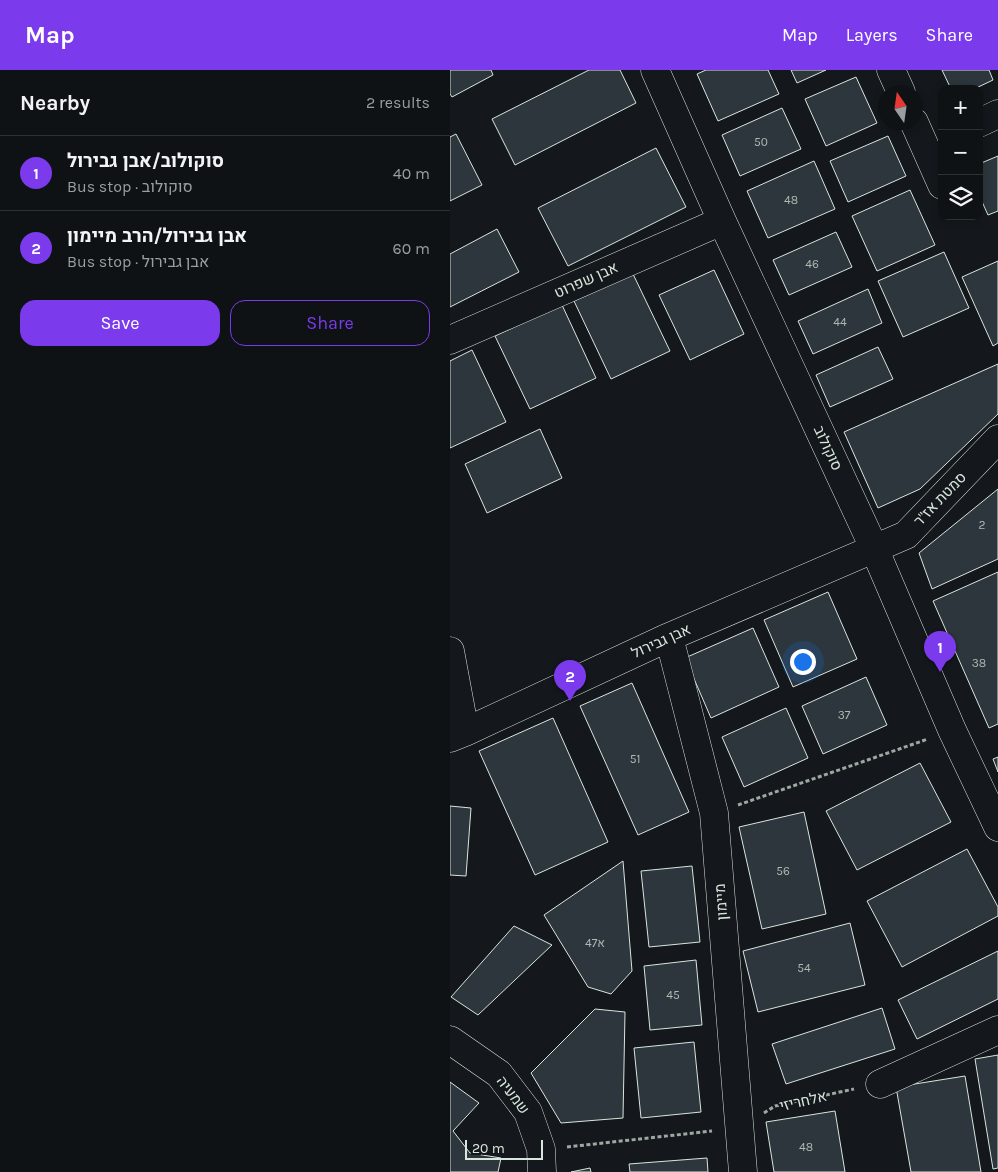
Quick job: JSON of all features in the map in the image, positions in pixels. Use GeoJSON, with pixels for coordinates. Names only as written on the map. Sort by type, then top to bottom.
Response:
{"type":"FeatureCollection","features":[{"type":"Feature","properties":{"kind":"street","name":"סוקולוב"},"geometry":{"type":"LineString","coordinates":[[655,70],[722,221],[874,548],[952,730],[998,827]]}},
{"type":"Feature","properties":{"kind":"street"},"geometry":{"type":"LineString","coordinates":[[892,70],[898,85]]}},
{"type":"Feature","properties":{"kind":"street"},"geometry":{"type":"LineString","coordinates":[[983,121],[998,114]]}},
{"type":"Feature","properties":{"kind":"street"},"geometry":{"type":"LineString","coordinates":[[921,130],[934,145],[940,175]]}},
{"type":"Feature","properties":{"kind":"street","name":"אבן שפרוט"},"geometry":{"type":"LineString","coordinates":[[450,340],[722,221]]}},
{"type":"Feature","properties":{"kind":"street","name":"סמטת אז\"ר"},"geometry":{"type":"LineString","coordinates":[[874,548],[906,536],[998,439]]}},
{"type":"Feature","properties":{"kind":"street","name":"אבן גבירול"},"geometry":{"type":"LineString","coordinates":[[458,735],[669,637],[874,548]]}},
{"type":"Feature","properties":{"kind":"street","name":"מיימון"},"geometry":{"type":"LineString","coordinates":[[669,637],[714,813],[743,1172]]}},
{"type":"Feature","properties":{"kind":"street"},"geometry":{"type":"LineString","coordinates":[[450,651],[458,735]]}},
{"type":"Feature","properties":{"kind":"street"},"geometry":{"type":"LineString","coordinates":[[880,1084],[998,1030]]}},
{"type":"Feature","properties":{"kind":"street","name":"שמעיה"},"geometry":{"type":"LineString","coordinates":[[450,1040],[499,1074],[528,1112],[542,1161]]}},
{"type":"Feature","properties":{"kind":"path"},"geometry":{"type":"LineString","coordinates":[[714,813],[952,730]]}},
{"type":"Feature","properties":{"kind":"path","name":"אלחריזי"},"geometry":{"type":"LineString","coordinates":[[542,1161],[739,1128],[775,1106],[880,1084]]}},
{"type":"Feature","properties":{"kind":"building"},"geometry":{"type":"Polygon","coordinates":[[[450,70],[491,70],[493,75],[452,97],[450,94],[450,70]]]}},
{"type":"Feature","properties":{"kind":"building"},"geometry":{"type":"Polygon","coordinates":[[[589,70],[620,70],[636,103],[515,165],[492,119],[589,70]]]}},
{"type":"Feature","properties":{"kind":"building"},"geometry":{"type":"Polygon","coordinates":[[[706,70],[768,70],[779,94],[718,121],[697,74],[706,70]]]}},
{"type":"Feature","properties":{"kind":"building"},"geometry":{"type":"Polygon","coordinates":[[[791,70],[826,70],[797,83],[791,70]]]}},
{"type":"Feature","properties":{"kind":"building"},"geometry":{"type":"Polygon","coordinates":[[[942,70],[989,70],[993,80],[982,85],[949,85],[942,70]]]}},
{"type":"Feature","properties":{"kind":"building"},"geometry":{"type":"Polygon","coordinates":[[[856,77],[877,123],[826,146],[805,99],[856,77]]]}},
{"type":"Feature","properties":{"kind":"building"},"geometry":{"type":"Polygon","coordinates":[[[782,108],[801,149],[740,176],[722,135],[782,108]]]}},
{"type":"Feature","properties":{"kind":"building"},"geometry":{"type":"Polygon","coordinates":[[[456,134],[482,185],[450,201],[450,137],[456,134]]]}},
{"type":"Feature","properties":{"kind":"building"},"geometry":{"type":"Polygon","coordinates":[[[888,136],[906,176],[848,202],[830,161],[888,136]]]}},
{"type":"Feature","properties":{"kind":"building"},"geometry":{"type":"Polygon","coordinates":[[[656,148],[686,207],[568,266],[538,208],[656,148]]]}},
{"type":"Feature","properties":{"kind":"building"},"geometry":{"type":"Polygon","coordinates":[[[998,156],[998,211],[988,215],[983,204],[983,162],[998,156]]]}},
{"type":"Feature","properties":{"kind":"building"},"geometry":{"type":"Polygon","coordinates":[[[814,161],[835,209],[768,238],[747,191],[814,161]]]}},
{"type":"Feature","properties":{"kind":"building"},"geometry":{"type":"Polygon","coordinates":[[[910,190],[935,245],[877,271],[852,216],[910,190]]]}},
{"type":"Feature","properties":{"kind":"building"},"geometry":{"type":"Polygon","coordinates":[[[497,229],[519,272],[450,307],[450,254],[497,229]]]}},
{"type":"Feature","properties":{"kind":"building"},"geometry":{"type":"Polygon","coordinates":[[[836,232],[852,267],[789,295],[773,260],[836,232]]]}},
{"type":"Feature","properties":{"kind":"building"},"geometry":{"type":"Polygon","coordinates":[[[944,252],[969,308],[903,337],[878,281],[944,252]]]}},
{"type":"Feature","properties":{"kind":"building"},"geometry":{"type":"Polygon","coordinates":[[[998,261],[998,343],[993,346],[962,277],[998,261]]]}},
{"type":"Feature","properties":{"kind":"building"},"geometry":{"type":"Polygon","coordinates":[[[714,270],[744,334],[690,360],[659,295],[714,270]]]}},
{"type":"Feature","properties":{"kind":"building"},"geometry":{"type":"Polygon","coordinates":[[[633,274],[670,351],[611,379],[574,301],[633,274]]]}},
{"type":"Feature","properties":{"kind":"building"},"geometry":{"type":"Polygon","coordinates":[[[868,289],[882,323],[813,354],[798,321],[868,289]]]}},
{"type":"Feature","properties":{"kind":"building"},"geometry":{"type":"Polygon","coordinates":[[[562,305],[596,378],[530,409],[495,336],[562,305]]]}},
{"type":"Feature","properties":{"kind":"building"},"geometry":{"type":"Polygon","coordinates":[[[878,347],[893,379],[830,407],[816,375],[878,347]]]}},
{"type":"Feature","properties":{"kind":"building"},"geometry":{"type":"Polygon","coordinates":[[[472,350],[506,422],[450,448],[450,361],[472,350]]]}},
{"type":"Feature","properties":{"kind":"building"},"geometry":{"type":"Polygon","coordinates":[[[998,364],[998,414],[920,489],[878,508],[844,432],[998,364]]]}},
{"type":"Feature","properties":{"kind":"building"},"geometry":{"type":"Polygon","coordinates":[[[540,429],[562,478],[487,513],[465,464],[540,429]]]}},
{"type":"Feature","properties":{"kind":"building"},"geometry":{"type":"Polygon","coordinates":[[[998,489],[998,559],[932,589],[919,553],[998,489]]]}},
{"type":"Feature","properties":{"kind":"building"},"geometry":{"type":"Polygon","coordinates":[[[998,572],[998,724],[989,728],[933,601],[998,572]]]}},
{"type":"Feature","properties":{"kind":"building"},"geometry":{"type":"Polygon","coordinates":[[[828,592],[857,659],[793,687],[764,620],[828,592]]]}},
{"type":"Feature","properties":{"kind":"building"},"geometry":{"type":"Polygon","coordinates":[[[753,628],[779,687],[711,718],[685,658],[753,628]]]}},
{"type":"Feature","properties":{"kind":"building"},"geometry":{"type":"Polygon","coordinates":[[[866,677],[887,725],[823,754],[802,706],[866,677]]]}},
{"type":"Feature","properties":{"kind":"building"},"geometry":{"type":"Polygon","coordinates":[[[632,683],[689,812],[638,835],[580,706],[632,683]]]}},
{"type":"Feature","properties":{"kind":"building"},"geometry":{"type":"Polygon","coordinates":[[[786,708],[808,758],[744,787],[722,737],[786,708]]]}},
{"type":"Feature","properties":{"kind":"building"},"geometry":{"type":"Polygon","coordinates":[[[553,718],[608,842],[535,875],[479,751],[553,718]]]}},
{"type":"Feature","properties":{"kind":"building"},"geometry":{"type":"Polygon","coordinates":[[[998,757],[998,772],[993,759],[998,757]]]}},
{"type":"Feature","properties":{"kind":"building"},"geometry":{"type":"Polygon","coordinates":[[[920,763],[951,822],[857,870],[826,811],[920,763]]]}},
{"type":"Feature","properties":{"kind":"building"},"geometry":{"type":"Polygon","coordinates":[[[450,806],[471,808],[466,876],[450,875],[450,806]]]}},
{"type":"Feature","properties":{"kind":"building"},"geometry":{"type":"Polygon","coordinates":[[[804,812],[826,914],[762,929],[739,827],[804,812]]]}},
{"type":"Feature","properties":{"kind":"building"},"geometry":{"type":"Polygon","coordinates":[[[967,849],[998,907],[998,916],[902,967],[867,901],[967,849]]]}},
{"type":"Feature","properties":{"kind":"building"},"geometry":{"type":"Polygon","coordinates":[[[623,861],[632,971],[611,994],[588,987],[544,915],[623,861]]]}},
{"type":"Feature","properties":{"kind":"building"},"geometry":{"type":"Polygon","coordinates":[[[692,866],[700,942],[649,947],[641,871],[692,866]]]}},
{"type":"Feature","properties":{"kind":"building"},"geometry":{"type":"Polygon","coordinates":[[[850,923],[865,985],[758,1012],[743,951],[850,923]]]}},
{"type":"Feature","properties":{"kind":"building"},"geometry":{"type":"Polygon","coordinates":[[[514,926],[552,945],[478,1015],[451,997],[514,926]]]}},
{"type":"Feature","properties":{"kind":"building"},"geometry":{"type":"Polygon","coordinates":[[[998,951],[998,999],[917,1039],[898,1000],[998,951]]]}},
{"type":"Feature","properties":{"kind":"building"},"geometry":{"type":"Polygon","coordinates":[[[696,960],[702,1025],[650,1030],[644,966],[696,960]]]}},
{"type":"Feature","properties":{"kind":"building"},"geometry":{"type":"Polygon","coordinates":[[[882,1008],[895,1049],[786,1084],[772,1044],[882,1008]]]}},
{"type":"Feature","properties":{"kind":"building"},"geometry":{"type":"Polygon","coordinates":[[[595,1009],[625,1012],[623,1118],[561,1123],[531,1073],[595,1009]]]}},
{"type":"Feature","properties":{"kind":"building"},"geometry":{"type":"Polygon","coordinates":[[[694,1042],[701,1112],[641,1118],[634,1048],[694,1042]]]}},
{"type":"Feature","properties":{"kind":"building"},"geometry":{"type":"Polygon","coordinates":[[[998,1055],[998,1168],[993,1169],[975,1059],[998,1055]]]}},
{"type":"Feature","properties":{"kind":"building"},"geometry":{"type":"Polygon","coordinates":[[[965,1076],[981,1172],[911,1172],[896,1087],[965,1076]]]}},
{"type":"Feature","properties":{"kind":"building"},"geometry":{"type":"Polygon","coordinates":[[[450,1082],[479,1103],[453,1131],[470,1153],[501,1158],[498,1172],[450,1172],[450,1082]]]}},
{"type":"Feature","properties":{"kind":"building"},"geometry":{"type":"Polygon","coordinates":[[[835,1111],[845,1172],[774,1172],[766,1122],[835,1111]]]}},
{"type":"Feature","properties":{"kind":"building"},"geometry":{"type":"Polygon","coordinates":[[[707,1158],[708,1172],[630,1172],[629,1164],[707,1158]]]}},
{"type":"Feature","properties":{"kind":"building"},"geometry":{"type":"Polygon","coordinates":[[[590,1168],[591,1172],[571,1172],[590,1168]]]}},
{"type":"Feature","properties":{"kind":"place","name":"סוקולוב/אבן גבירול"},"geometry":{"type":"Point","coordinates":[940,672]}},
{"type":"Feature","properties":{"kind":"place","name":"אבן גבירול/הרב מיימון"},"geometry":{"type":"Point","coordinates":[570,701]}}]}
